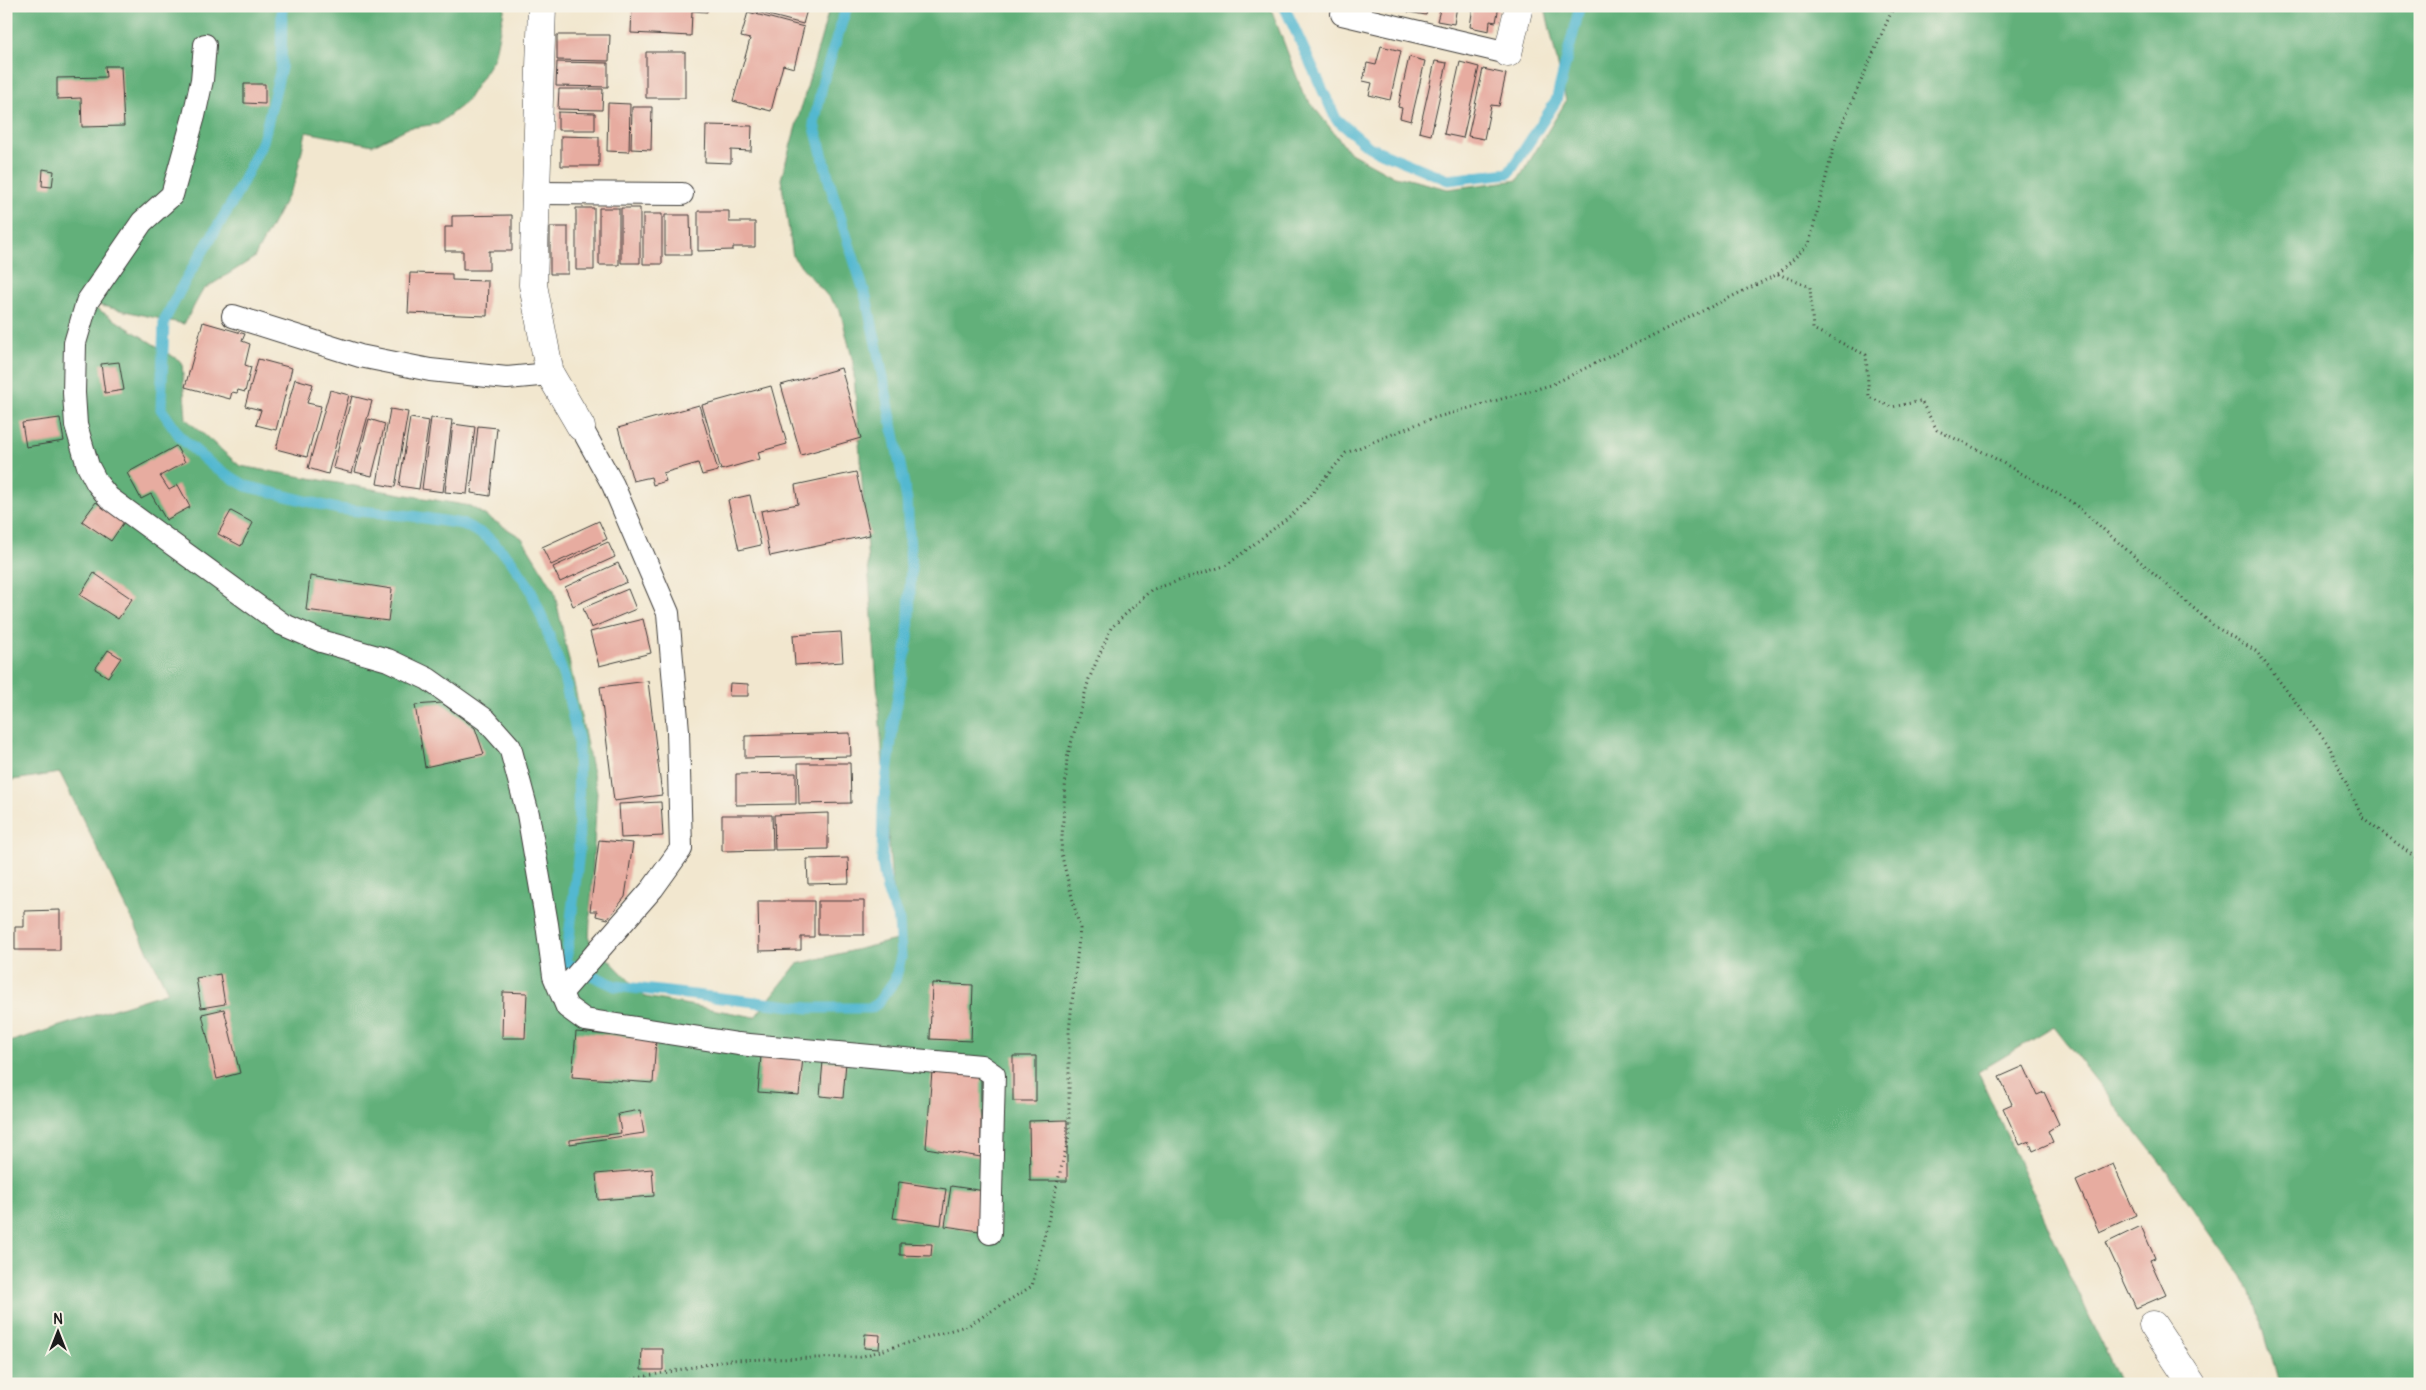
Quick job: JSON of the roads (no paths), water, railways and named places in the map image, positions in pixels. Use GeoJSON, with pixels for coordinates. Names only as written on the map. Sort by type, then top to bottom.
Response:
{"type":"FeatureCollection","features":[{"type":"Feature","properties":{"kind":"street"},"geometry":{"type":"LineString","coordinates":[[542,6],[533,285],[550,374],[582,427]]}},
{"type":"Feature","properties":{"kind":"street"},"geometry":{"type":"LineString","coordinates":[[1508,53],[1519,6]]}},
{"type":"Feature","properties":{"kind":"street"},"geometry":{"type":"LineString","coordinates":[[2153,1325],[2192,1384]]}},
{"type":"Feature","properties":{"kind":"lane"},"geometry":{"type":"LineString","coordinates":[[1342,14],[1508,53]]}},
{"type":"Feature","properties":{"kind":"lane"},"geometry":{"type":"LineString","coordinates":[[206,45],[202,80],[194,116],[172,195],[142,222],[87,302],[75,343],[76,425],[88,466],[97,483],[109,498],[282,624],[321,641],[388,660],[428,679],[486,720],[510,747],[528,814],[554,976],[567,1007],[585,1020],[738,1044],[981,1066],[994,1075],[990,1233]]}},
{"type":"Feature","properties":{"kind":"lane"},"geometry":{"type":"LineString","coordinates":[[535,193],[682,194]]}},
{"type":"Feature","properties":{"kind":"lane"},"geometry":{"type":"LineString","coordinates":[[233,316],[360,356],[430,370],[507,378],[550,374]]}},
{"type":"Feature","properties":{"kind":"lane"},"geometry":{"type":"LineString","coordinates":[[561,993],[653,888],[681,849],[678,731],[668,613],[613,485],[582,427]]}},
{"type":"Feature","properties":{"kind":"waterway"},"geometry":{"type":"LineString","coordinates":[[282,6],[281,68],[263,141],[233,201],[185,281],[164,321],[161,409],[181,438],[214,467],[246,486],[338,509],[412,516],[463,524],[486,536],[509,558],[530,588],[545,625],[564,677],[578,739],[579,851],[566,963],[615,986],[809,1008],[871,1008],[877,1004],[895,980],[901,957],[899,921],[887,890],[882,862],[883,806],[893,725],[908,638],[911,568],[907,500],[866,297],[832,191],[814,124],[823,81],[847,6]]}},
{"type":"Feature","properties":{"kind":"waterway"},"geometry":{"type":"LineString","coordinates":[[1284,6],[1336,119],[1369,147],[1448,180],[1509,173],[1556,101],[1580,6]]}}]}
